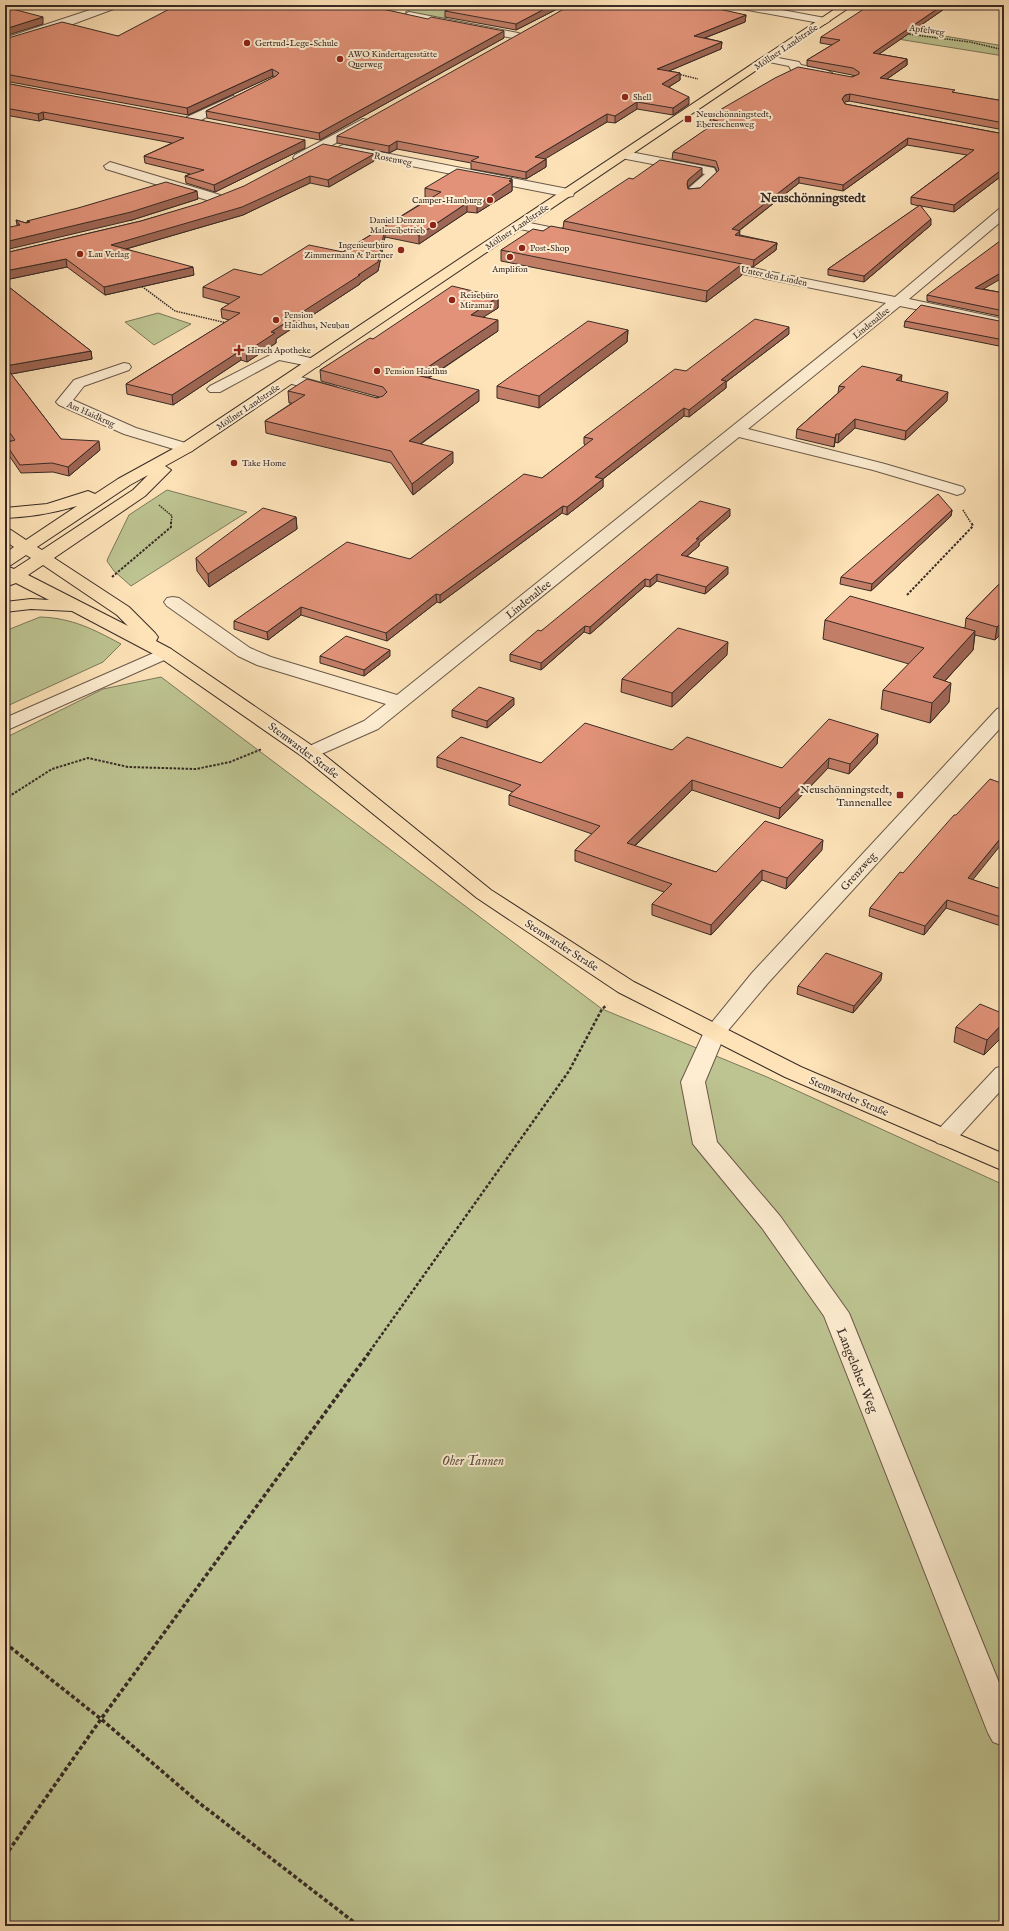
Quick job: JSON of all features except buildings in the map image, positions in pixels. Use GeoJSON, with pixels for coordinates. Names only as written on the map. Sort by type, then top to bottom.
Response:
{"type":"FeatureCollection","features":[{"type":"Feature","properties":{"kind":"main road","name":"Möllner Landstraße"},"geometry":{"type":"LineString","coordinates":[[5,561],[124,482],[186,448],[848,5]]}},
{"type":"Feature","properties":{"kind":"main road","name":"Möllner Landstraße"},"geometry":{"type":"LineString","coordinates":[[8,576],[42,557],[139,493],[186,448]]}},
{"type":"Feature","properties":{"kind":"main road"},"geometry":{"type":"LineString","coordinates":[[5,513],[22,513],[60,506],[124,482]]}},
{"type":"Feature","properties":{"kind":"main road","name":"Stemwarder Straße"},"geometry":{"type":"LineString","coordinates":[[5,534],[123,611],[166,653]]}},
{"type":"Feature","properties":{"kind":"main road","name":"Stemwarder Straße"},"geometry":{"type":"LineString","coordinates":[[8,576],[80,608],[166,653],[310,753],[484,894],[626,987],[793,1072],[1004,1163]]}},
{"type":"Feature","properties":{"kind":"main road"},"geometry":{"type":"LineString","coordinates":[[5,608],[39,604],[80,608]]}},
{"type":"Feature","properties":{"kind":"street"},"geometry":{"type":"LineString","coordinates":[[5,42],[69,22],[115,5]]}},
{"type":"Feature","properties":{"kind":"street"},"geometry":{"type":"LineString","coordinates":[[737,5],[825,21]]}},
{"type":"Feature","properties":{"kind":"street"},"geometry":{"type":"LineString","coordinates":[[409,15],[518,36]]}},
{"type":"Feature","properties":{"kind":"street"},"geometry":{"type":"LineString","coordinates":[[499,46],[529,30]]}},
{"type":"Feature","properties":{"kind":"street"},"geometry":{"type":"LineString","coordinates":[[768,59],[795,64],[795,68]]}},
{"type":"Feature","properties":{"kind":"street"},"geometry":{"type":"LineString","coordinates":[[784,74],[795,68],[838,76]]}},
{"type":"Feature","properties":{"kind":"street"},"geometry":{"type":"LineString","coordinates":[[213,124],[187,120],[244,94]]}},
{"type":"Feature","properties":{"kind":"street"},"geometry":{"type":"LineString","coordinates":[[288,163],[370,119]]}},
{"type":"Feature","properties":{"kind":"street","name":"Rosenweg"},"geometry":{"type":"LineString","coordinates":[[308,142],[568,193]]}},
{"type":"Feature","properties":{"kind":"street"},"geometry":{"type":"LineString","coordinates":[[625,155],[710,170],[712,176],[694,191]]}},
{"type":"Feature","properties":{"kind":"street"},"geometry":{"type":"LineString","coordinates":[[110,166],[221,196],[196,206]]}},
{"type":"Feature","properties":{"kind":"street","name":"Lindenallee"},"geometry":{"type":"LineString","coordinates":[[310,753],[371,725],[897,302],[1004,212]]}},
{"type":"Feature","properties":{"kind":"street"},"geometry":{"type":"LineString","coordinates":[[520,225],[585,238]]}},
{"type":"Feature","properties":{"kind":"street","name":"Unter den Linden"},"geometry":{"type":"LineString","coordinates":[[702,262],[1004,323]]}},
{"type":"Feature","properties":{"kind":"street"},"geometry":{"type":"LineString","coordinates":[[215,389],[276,356],[284,356],[314,363]]}},
{"type":"Feature","properties":{"kind":"street","name":"Am Haidkrug"},"geometry":{"type":"LineString","coordinates":[[124,367],[79,383],[64,402],[130,431],[186,448]]}},
{"type":"Feature","properties":{"kind":"street"},"geometry":{"type":"LineString","coordinates":[[290,378],[347,395]]}},
{"type":"Feature","properties":{"kind":"street"},"geometry":{"type":"LineString","coordinates":[[736,431],[880,468],[957,490]]}},
{"type":"Feature","properties":{"kind":"street"},"geometry":{"type":"LineString","coordinates":[[173,602],[244,652],[264,661],[400,702]]}},
{"type":"Feature","properties":{"kind":"street"},"geometry":{"type":"LineString","coordinates":[[5,725],[166,653]]}},
{"type":"Feature","properties":{"kind":"street","name":"Grenzweg"},"geometry":{"type":"LineString","coordinates":[[714,1032],[771,966],[1004,713]]}},
{"type":"Feature","properties":{"kind":"street","name":"Langeloher Weg"},"geometry":{"type":"LineString","coordinates":[[714,1032],[693,1082],[706,1144],[771,1222],[836,1313],[1004,1733]]}},
{"type":"Feature","properties":{"kind":"street"},"geometry":{"type":"LineString","coordinates":[[945,1137],[1004,1073]]}},
{"type":"Feature","properties":{"kind":"path","name":"Apfelweg"},"geometry":{"type":"LineString","coordinates":[[907,34],[970,42],[1004,50]]}},
{"type":"Feature","properties":{"kind":"path"},"geometry":{"type":"LineString","coordinates":[[672,73],[729,85]]}},
{"type":"Feature","properties":{"kind":"path"},"geometry":{"type":"LineString","coordinates":[[136,282],[175,311],[228,323]]}},
{"type":"Feature","properties":{"kind":"path"},"geometry":{"type":"LineString","coordinates":[[907,595],[973,526],[965,515],[957,490]]}},
{"type":"Feature","properties":{"kind":"path"},"geometry":{"type":"LineString","coordinates":[[110,578],[171,528],[172,516],[148,496],[139,493]]}},
{"type":"Feature","properties":{"kind":"path"},"geometry":{"type":"LineString","coordinates":[[5,798],[52,769],[88,758],[128,767],[196,769],[230,762],[289,738]]}},
{"type":"Feature","properties":{"kind":"path"},"geometry":{"type":"LineString","coordinates":[[5,1856],[101,1719],[416,1288],[538,1116],[569,1071],[602,1009],[626,987]]}},
{"type":"Feature","properties":{"kind":"path"},"geometry":{"type":"LineString","coordinates":[[5,1643],[101,1719],[198,1802],[359,1926]]}},
{"type":"Feature","properties":{"kind":"green space"},"geometry":{"type":"Polygon","coordinates":[[[418,5],[491,5],[454,13],[442,19],[405,12],[418,5]]]}},
{"type":"Feature","properties":{"kind":"green space"},"geometry":{"type":"Polygon","coordinates":[[[849,20],[1004,46],[1004,56],[835,29],[849,20]]]}},
{"type":"Feature","properties":{"kind":"green space"},"geometry":{"type":"Polygon","coordinates":[[[158,313],[191,324],[154,345],[125,322],[158,313]]]}},
{"type":"Feature","properties":{"kind":"green space"},"geometry":{"type":"Polygon","coordinates":[[[167,490],[247,512],[131,586],[114,571],[107,561],[108,558],[129,515],[167,490]]]}},
{"type":"Feature","properties":{"kind":"green space"},"geometry":{"type":"Polygon","coordinates":[[[40,617],[52,618],[82,625],[121,644],[103,662],[5,707],[5,631],[40,617]]]}},
{"type":"Feature","properties":{"kind":"green space","name":"Oher Tannen"},"geometry":{"type":"Polygon","coordinates":[[[161,677],[602,1009],[767,1077],[1004,1185],[1004,1926],[5,1926],[5,738],[103,689],[161,677]]]}},
{"type":"Feature","properties":{"kind":"place","name":"Gertrud-Lege-Schule"},"geometry":{"type":"Point","coordinates":[247,43]}},
{"type":"Feature","properties":{"kind":"place","name":"AWO Kindertagesstätte Querweg"},"geometry":{"type":"Point","coordinates":[340,59]}},
{"type":"Feature","properties":{"kind":"place","name":"Shell"},"geometry":{"type":"Point","coordinates":[625,97]}},
{"type":"Feature","properties":{"kind":"place","name":"Neuschönningstedt, Ebereschenweg"},"geometry":{"type":"Point","coordinates":[688,119]}},
{"type":"Feature","properties":{"kind":"place","name":"Camper-Hamburg"},"geometry":{"type":"Point","coordinates":[490,200]}},
{"type":"Feature","properties":{"kind":"place","name":"Daniel Denzau Malereibetrieb"},"geometry":{"type":"Point","coordinates":[433,225]}},
{"type":"Feature","properties":{"kind":"place","name":"Post-Shop"},"geometry":{"type":"Point","coordinates":[522,248]}},
{"type":"Feature","properties":{"kind":"place","name":"Ingenieurbüro Zimmermann & Partner"},"geometry":{"type":"Point","coordinates":[401,250]}},
{"type":"Feature","properties":{"kind":"place","name":"Lau Verlag"},"geometry":{"type":"Point","coordinates":[80,254]}},
{"type":"Feature","properties":{"kind":"place","name":"Amplifon"},"geometry":{"type":"Point","coordinates":[510,257]}},
{"type":"Feature","properties":{"kind":"place","name":"Reisebüro Miramar"},"geometry":{"type":"Point","coordinates":[452,300]}},
{"type":"Feature","properties":{"kind":"place","name":"Pension Haidhus, Neubau"},"geometry":{"type":"Point","coordinates":[276,320]}},
{"type":"Feature","properties":{"kind":"place","name":"Hirsch Apotheke"},"geometry":{"type":"Point","coordinates":[239,350]}},
{"type":"Feature","properties":{"kind":"place","name":"Pension Haidhus"},"geometry":{"type":"Point","coordinates":[377,371]}},
{"type":"Feature","properties":{"kind":"place","name":"Take Home"},"geometry":{"type":"Point","coordinates":[234,463]}},
{"type":"Feature","properties":{"kind":"place","name":"Neuschönningstedt, Tannenallee"},"geometry":{"type":"Point","coordinates":[900,795]}},
{"type":"Feature","properties":{"kind":"district","name":"Neuschönningstedt"},"geometry":{"type":"Point","coordinates":[813,197]}}]}
